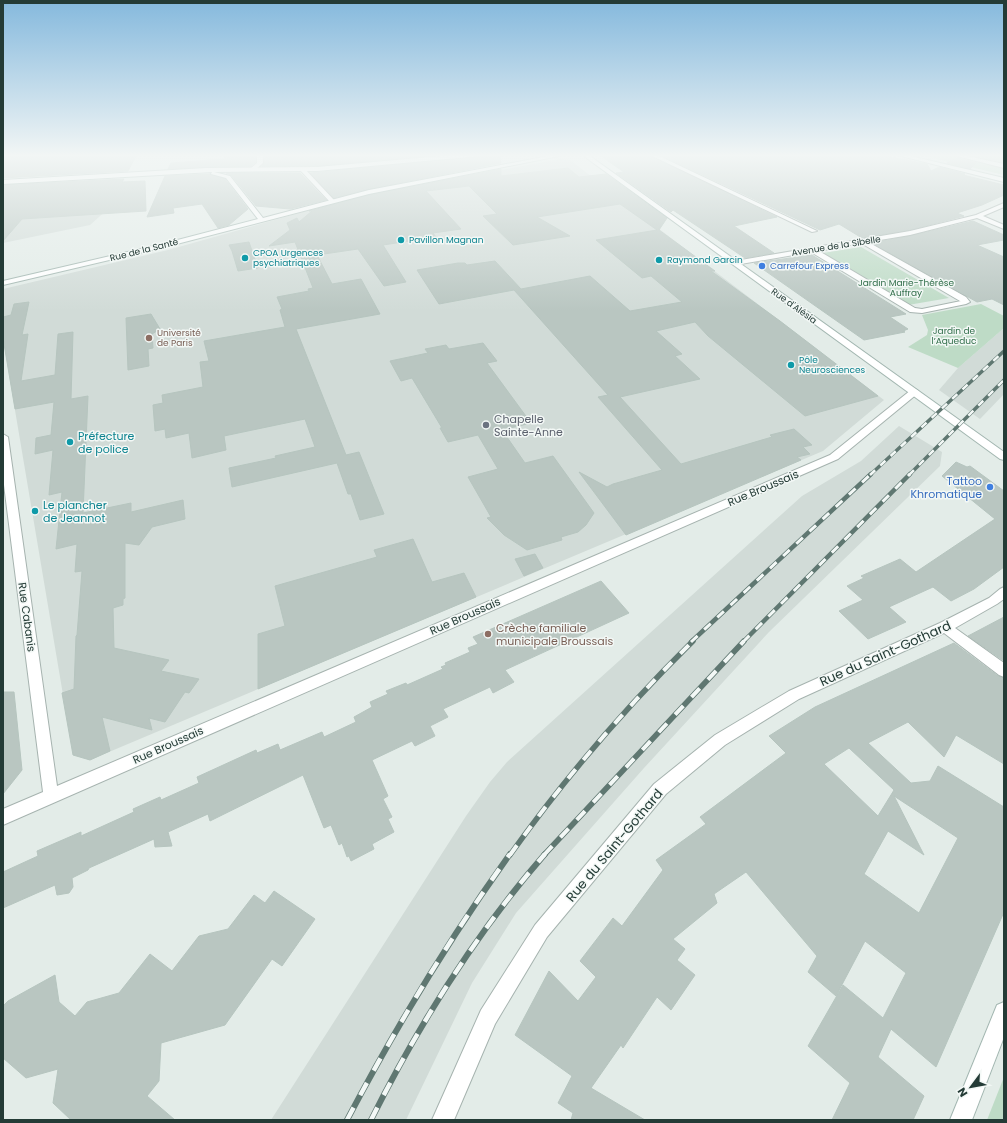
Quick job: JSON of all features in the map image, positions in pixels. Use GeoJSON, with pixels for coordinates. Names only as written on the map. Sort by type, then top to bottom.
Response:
{"type":"FeatureCollection","features":[{"type":"Feature","properties":{"kind":"street"},"geometry":{"type":"LineString","coordinates":[[251,206],[261,220]]}},
{"type":"Feature","properties":{"kind":"street","name":"Rue de la Santé"},"geometry":{"type":"LineString","coordinates":[[3,283],[167,245],[312,206]]}},
{"type":"Feature","properties":{"kind":"street","name":"Rue d'Alésia"},"geometry":{"type":"LineString","coordinates":[[657,206],[1004,457]]}},
{"type":"Feature","properties":{"kind":"street"},"geometry":{"type":"LineString","coordinates":[[762,206],[814,231]]}},
{"type":"Feature","properties":{"kind":"street","name":"Avenue de la Sibelle"},"geometry":{"type":"LineString","coordinates":[[735,263],[910,233],[978,216],[1001,206]]}},
{"type":"Feature","properties":{"kind":"street"},"geometry":{"type":"LineString","coordinates":[[978,216],[1004,227]]}},
{"type":"Feature","properties":{"kind":"street"},"geometry":{"type":"LineString","coordinates":[[813,250],[910,309],[922,311],[965,303],[966,301],[863,242]]}},
{"type":"Feature","properties":{"kind":"street","name":"Rue Broussais"},"geometry":{"type":"LineString","coordinates":[[3,817],[475,611],[834,457],[914,392]]}},
{"type":"Feature","properties":{"kind":"street","name":"Rue Cabanis"},"geometry":{"type":"LineString","coordinates":[[3,437],[51,796]]}},
{"type":"Feature","properties":{"kind":"street","name":"Rue du Saint-Gothard"},"geometry":{"type":"LineString","coordinates":[[443,1120],[488,1017],[541,931],[660,789],[720,740],[794,694],[945,627],[993,601],[1004,592]]}},
{"type":"Feature","properties":{"kind":"street"},"geometry":{"type":"LineString","coordinates":[[945,627],[1004,671]]}},
{"type":"Feature","properties":{"kind":"street"},"geometry":{"type":"LineString","coordinates":[[961,1120],[1004,1012]]}},
{"type":"Feature","properties":{"kind":"shaded area"},"geometry":{"type":"Polygon","coordinates":[[[3,206],[111,206],[90,225],[3,243],[3,206]]]}},
{"type":"Feature","properties":{"kind":"shaded area"},"geometry":{"type":"Polygon","coordinates":[[[326,206],[639,206],[664,223],[654,225],[884,400],[823,451],[90,760],[73,754],[3,339],[3,289],[168,250],[326,206]]]}},
{"type":"Feature","properties":{"kind":"shaded area"},"geometry":{"type":"Polygon","coordinates":[[[1004,328],[1004,394],[980,419],[939,390],[958,368],[1004,328]]]}},
{"type":"Feature","properties":{"kind":"shaded area"},"geometry":{"type":"Polygon","coordinates":[[[899,426],[942,452],[940,466],[769,632],[644,768],[516,913],[472,983],[406,1120],[271,1120],[466,816],[490,782],[507,762],[802,496],[861,461],[899,426]]]}},
{"type":"Feature","properties":{"kind":"green space","name":"Jardin Marie-Thérèse Auffray"},"geometry":{"type":"Polygon","coordinates":[[[861,247],[949,298],[908,305],[823,253],[861,247]]]}},
{"type":"Feature","properties":{"kind":"green space","name":"Jardin de l’Aqueduc"},"geometry":{"type":"Polygon","coordinates":[[[981,304],[1004,316],[1004,328],[958,368],[908,347],[927,335],[928,330],[922,315],[981,304]]]}},
{"type":"Feature","properties":{"kind":"green space"},"geometry":{"type":"Polygon","coordinates":[[[1004,1077],[1004,1120],[987,1120],[1004,1077]]]}},
{"type":"Feature","properties":{"kind":"building"},"geometry":{"type":"Polygon","coordinates":[[[3,206],[146,206],[146,211],[22,219],[3,241],[3,206]]]}},
{"type":"Feature","properties":{"kind":"building"},"geometry":{"type":"Polygon","coordinates":[[[152,206],[185,206],[173,208],[174,213],[147,217],[152,206]]]}},
{"type":"Feature","properties":{"kind":"building"},"geometry":{"type":"Polygon","coordinates":[[[204,206],[246,206],[248,209],[229,225],[218,228],[204,206]]]}},
{"type":"Feature","properties":{"kind":"building"},"geometry":{"type":"Polygon","coordinates":[[[261,206],[300,206],[290,209],[261,206]]]}},
{"type":"Feature","properties":{"kind":"building"},"geometry":{"type":"Polygon","coordinates":[[[326,206],[440,206],[461,229],[433,233],[436,237],[383,245],[406,282],[384,286],[358,249],[317,255],[332,284],[361,279],[380,314],[296,329],[346,455],[359,452],[384,514],[360,520],[351,494],[348,494],[337,463],[232,487],[229,468],[276,458],[275,456],[315,447],[305,419],[224,436],[226,450],[192,458],[189,433],[166,438],[165,429],[155,431],[153,405],[163,403],[162,395],[203,387],[200,362],[209,361],[204,341],[285,327],[280,310],[282,309],[277,297],[309,291],[308,289],[313,288],[295,242],[269,246],[290,230],[287,223],[297,218],[299,222],[312,211],[309,211],[326,206]]]}},
{"type":"Feature","properties":{"kind":"building"},"geometry":{"type":"Polygon","coordinates":[[[489,206],[605,206],[537,217],[570,236],[513,245],[483,216],[497,214],[489,206]]]}},
{"type":"Feature","properties":{"kind":"building"},"geometry":{"type":"Polygon","coordinates":[[[623,206],[651,206],[667,218],[659,230],[715,271],[711,271],[780,321],[878,396],[805,416],[708,336],[695,322],[656,331],[682,354],[675,356],[700,379],[620,397],[681,464],[772,437],[770,435],[794,429],[812,445],[803,447],[810,454],[797,457],[801,460],[626,535],[579,472],[607,487],[662,470],[598,397],[608,395],[514,290],[439,304],[417,270],[458,263],[465,263],[467,265],[495,261],[521,289],[590,276],[630,311],[682,302],[651,276],[642,278],[596,240],[657,230],[623,206]]]}},
{"type":"Feature","properties":{"kind":"building"},"geometry":{"type":"Polygon","coordinates":[[[663,206],[755,206],[777,217],[734,226],[774,253],[745,258],[673,210],[671,212],[663,206]]]}},
{"type":"Feature","properties":{"kind":"building"},"geometry":{"type":"Polygon","coordinates":[[[770,206],[978,206],[957,213],[964,216],[910,230],[862,238],[839,224],[820,230],[770,206]]]}},
{"type":"Feature","properties":{"kind":"building"},"geometry":{"type":"Polygon","coordinates":[[[973,221],[1004,235],[1004,240],[977,245],[1004,257],[1004,305],[992,299],[977,302],[872,243],[910,236],[973,221]]]}},
{"type":"Feature","properties":{"kind":"building","name":"CPOA Urgences psychiatriques"},"geometry":{"type":"Polygon","coordinates":[[[249,242],[258,268],[238,271],[229,245],[249,242]]]}},
{"type":"Feature","properties":{"kind":"building"},"geometry":{"type":"Polygon","coordinates":[[[812,255],[906,314],[890,317],[908,329],[903,331],[905,332],[864,340],[754,263],[812,255]]]}},
{"type":"Feature","properties":{"kind":"building"},"geometry":{"type":"Polygon","coordinates":[[[29,302],[22,335],[28,334],[21,381],[55,375],[58,334],[73,332],[71,399],[88,396],[83,513],[131,503],[131,512],[183,500],[185,519],[152,527],[139,545],[125,543],[125,598],[123,599],[123,605],[113,608],[114,648],[169,660],[161,671],[199,679],[189,693],[185,692],[165,722],[149,718],[152,730],[102,717],[110,751],[90,760],[73,755],[62,693],[74,689],[76,636],[82,571],[75,572],[77,544],[56,549],[62,492],[49,495],[53,450],[35,454],[36,438],[51,435],[54,402],[15,409],[3,338],[3,317],[11,315],[14,304],[29,302]]]}},
{"type":"Feature","properties":{"kind":"building"},"geometry":{"type":"Polygon","coordinates":[[[151,314],[160,329],[152,334],[153,348],[148,349],[149,366],[128,370],[126,318],[151,314]]]}},
{"type":"Feature","properties":{"kind":"building"},"geometry":{"type":"Polygon","coordinates":[[[483,343],[497,361],[487,363],[531,423],[502,430],[525,463],[553,456],[594,513],[586,525],[578,532],[561,537],[562,540],[527,550],[504,535],[487,518],[491,517],[468,477],[498,469],[478,435],[448,442],[440,428],[442,428],[412,378],[401,381],[390,361],[428,353],[425,349],[446,345],[449,349],[483,343]]]}},
{"type":"Feature","properties":{"kind":"building"},"geometry":{"type":"Polygon","coordinates":[[[956,462],[967,467],[970,466],[1004,491],[1004,567],[974,589],[951,601],[933,587],[889,607],[906,622],[868,639],[839,611],[863,600],[847,586],[864,578],[861,576],[900,559],[916,572],[995,519],[942,476],[956,462]]]}},
{"type":"Feature","properties":{"kind":"building"},"geometry":{"type":"Polygon","coordinates":[[[413,539],[432,582],[464,573],[476,597],[258,689],[258,634],[285,626],[275,586],[377,557],[374,550],[413,539]]]}},
{"type":"Feature","properties":{"kind":"building"},"geometry":{"type":"Polygon","coordinates":[[[535,554],[543,568],[524,576],[515,559],[535,554]]]}},
{"type":"Feature","properties":{"kind":"building"},"geometry":{"type":"Polygon","coordinates":[[[601,581],[629,613],[505,670],[514,682],[493,693],[490,687],[443,709],[448,717],[430,726],[435,736],[415,746],[412,741],[372,760],[388,796],[383,799],[392,817],[388,819],[394,832],[372,844],[374,849],[351,861],[349,856],[347,857],[342,843],[339,845],[331,825],[324,828],[303,775],[210,821],[208,814],[168,832],[172,846],[155,847],[154,839],[89,868],[88,870],[72,878],[73,887],[69,893],[57,895],[55,885],[3,908],[3,872],[38,856],[37,851],[81,832],[81,836],[134,812],[133,809],[160,797],[161,800],[199,783],[197,777],[256,750],[257,753],[278,744],[280,750],[322,732],[324,737],[356,722],[354,717],[372,707],[370,702],[388,694],[386,691],[406,683],[407,685],[443,669],[441,667],[446,665],[445,663],[470,652],[468,648],[478,644],[473,637],[601,581]]]}},
{"type":"Feature","properties":{"kind":"building"},"geometry":{"type":"Polygon","coordinates":[[[1004,617],[1004,661],[968,636],[1004,617]]]}},
{"type":"Feature","properties":{"kind":"building"},"geometry":{"type":"Polygon","coordinates":[[[954,643],[998,676],[1004,678],[1004,764],[956,735],[944,757],[908,722],[868,743],[911,783],[930,781],[938,766],[1004,807],[1004,912],[936,1067],[891,1029],[878,1057],[924,1096],[913,1120],[832,1120],[850,1083],[808,1046],[843,985],[883,1018],[906,973],[865,941],[836,996],[808,972],[817,956],[746,872],[714,894],[717,903],[673,939],[685,949],[677,960],[695,975],[671,1010],[657,997],[623,1048],[621,1045],[591,1088],[645,1120],[571,1120],[573,1113],[558,1103],[572,1076],[515,1035],[549,971],[578,1001],[596,977],[580,961],[613,918],[622,926],[663,870],[656,860],[706,824],[700,817],[786,753],[769,736],[815,707],[954,643]],[[849,748],[824,764],[878,816],[894,790],[849,748]],[[894,796],[924,855],[888,831],[864,874],[919,913],[958,838],[894,796]]]}},
{"type":"Feature","properties":{"kind":"building"},"geometry":{"type":"Polygon","coordinates":[[[3,692],[14,692],[22,770],[3,794],[3,692]]]}},
{"type":"Feature","properties":{"kind":"building"},"geometry":{"type":"Polygon","coordinates":[[[274,891],[315,919],[282,966],[272,959],[225,1025],[161,1043],[159,1081],[147,1096],[175,1120],[71,1120],[53,1103],[58,1069],[26,1078],[3,1058],[3,1006],[8,1001],[55,975],[59,1002],[75,1016],[87,1002],[119,993],[150,954],[172,971],[199,936],[228,929],[254,895],[265,903],[274,891]]]}},
{"type":"Feature","properties":{"kind":"railway"},"geometry":{"type":"LineString","coordinates":[[870,475],[1004,351]]}},
{"type":"Feature","properties":{"kind":"railway"},"geometry":{"type":"LineString","coordinates":[[910,474],[1004,380]]}},
{"type":"Feature","properties":{"kind":"railway"},"geometry":{"type":"LineString","coordinates":[[691,642],[871,474]]}},
{"type":"Feature","properties":{"kind":"railway"},"geometry":{"type":"LineString","coordinates":[[743,642],[910,474]]}},
{"type":"Feature","properties":{"kind":"railway"},"geometry":{"type":"LineString","coordinates":[[510,855],[552,799],[597,744],[668,666],[693,641]]}},
{"type":"Feature","properties":{"kind":"railway"},"geometry":{"type":"LineString","coordinates":[[544,855],[744,641]]}},
{"type":"Feature","properties":{"kind":"railway"},"geometry":{"type":"LineString","coordinates":[[347,1120],[424,984],[487,886],[510,854]]}},
{"type":"Feature","properties":{"kind":"railway"},"geometry":{"type":"LineString","coordinates":[[371,1120],[408,1050],[450,981],[495,916],[545,854]]}},
{"type":"Feature","properties":{"kind":"place","name":"Pavillon Magnan"},"geometry":{"type":"Point","coordinates":[401,240]}},
{"type":"Feature","properties":{"kind":"place","name":"CPOA Urgences psychiatriques"},"geometry":{"type":"Point","coordinates":[245,258]}},
{"type":"Feature","properties":{"kind":"place","name":"Raymond Garcin"},"geometry":{"type":"Point","coordinates":[659,260]}},
{"type":"Feature","properties":{"kind":"place","name":"Carrefour Express"},"geometry":{"type":"Point","coordinates":[762,266]}},
{"type":"Feature","properties":{"kind":"place","name":"Université de Paris"},"geometry":{"type":"Point","coordinates":[149,338]}},
{"type":"Feature","properties":{"kind":"place","name":"Pôle Neurosciences"},"geometry":{"type":"Point","coordinates":[791,365]}},
{"type":"Feature","properties":{"kind":"place","name":"Chapelle Sainte-Anne"},"geometry":{"type":"Point","coordinates":[486,425]}},
{"type":"Feature","properties":{"kind":"place","name":"Préfecture de police"},"geometry":{"type":"Point","coordinates":[70,442]}},
{"type":"Feature","properties":{"kind":"place","name":"Tattoo Khromatique"},"geometry":{"type":"Point","coordinates":[990,487]}},
{"type":"Feature","properties":{"kind":"place","name":"Le plancher de Jeannot"},"geometry":{"type":"Point","coordinates":[35,511]}},
{"type":"Feature","properties":{"kind":"place","name":"Crèche familiale municipale Broussais"},"geometry":{"type":"Point","coordinates":[488,634]}}]}
